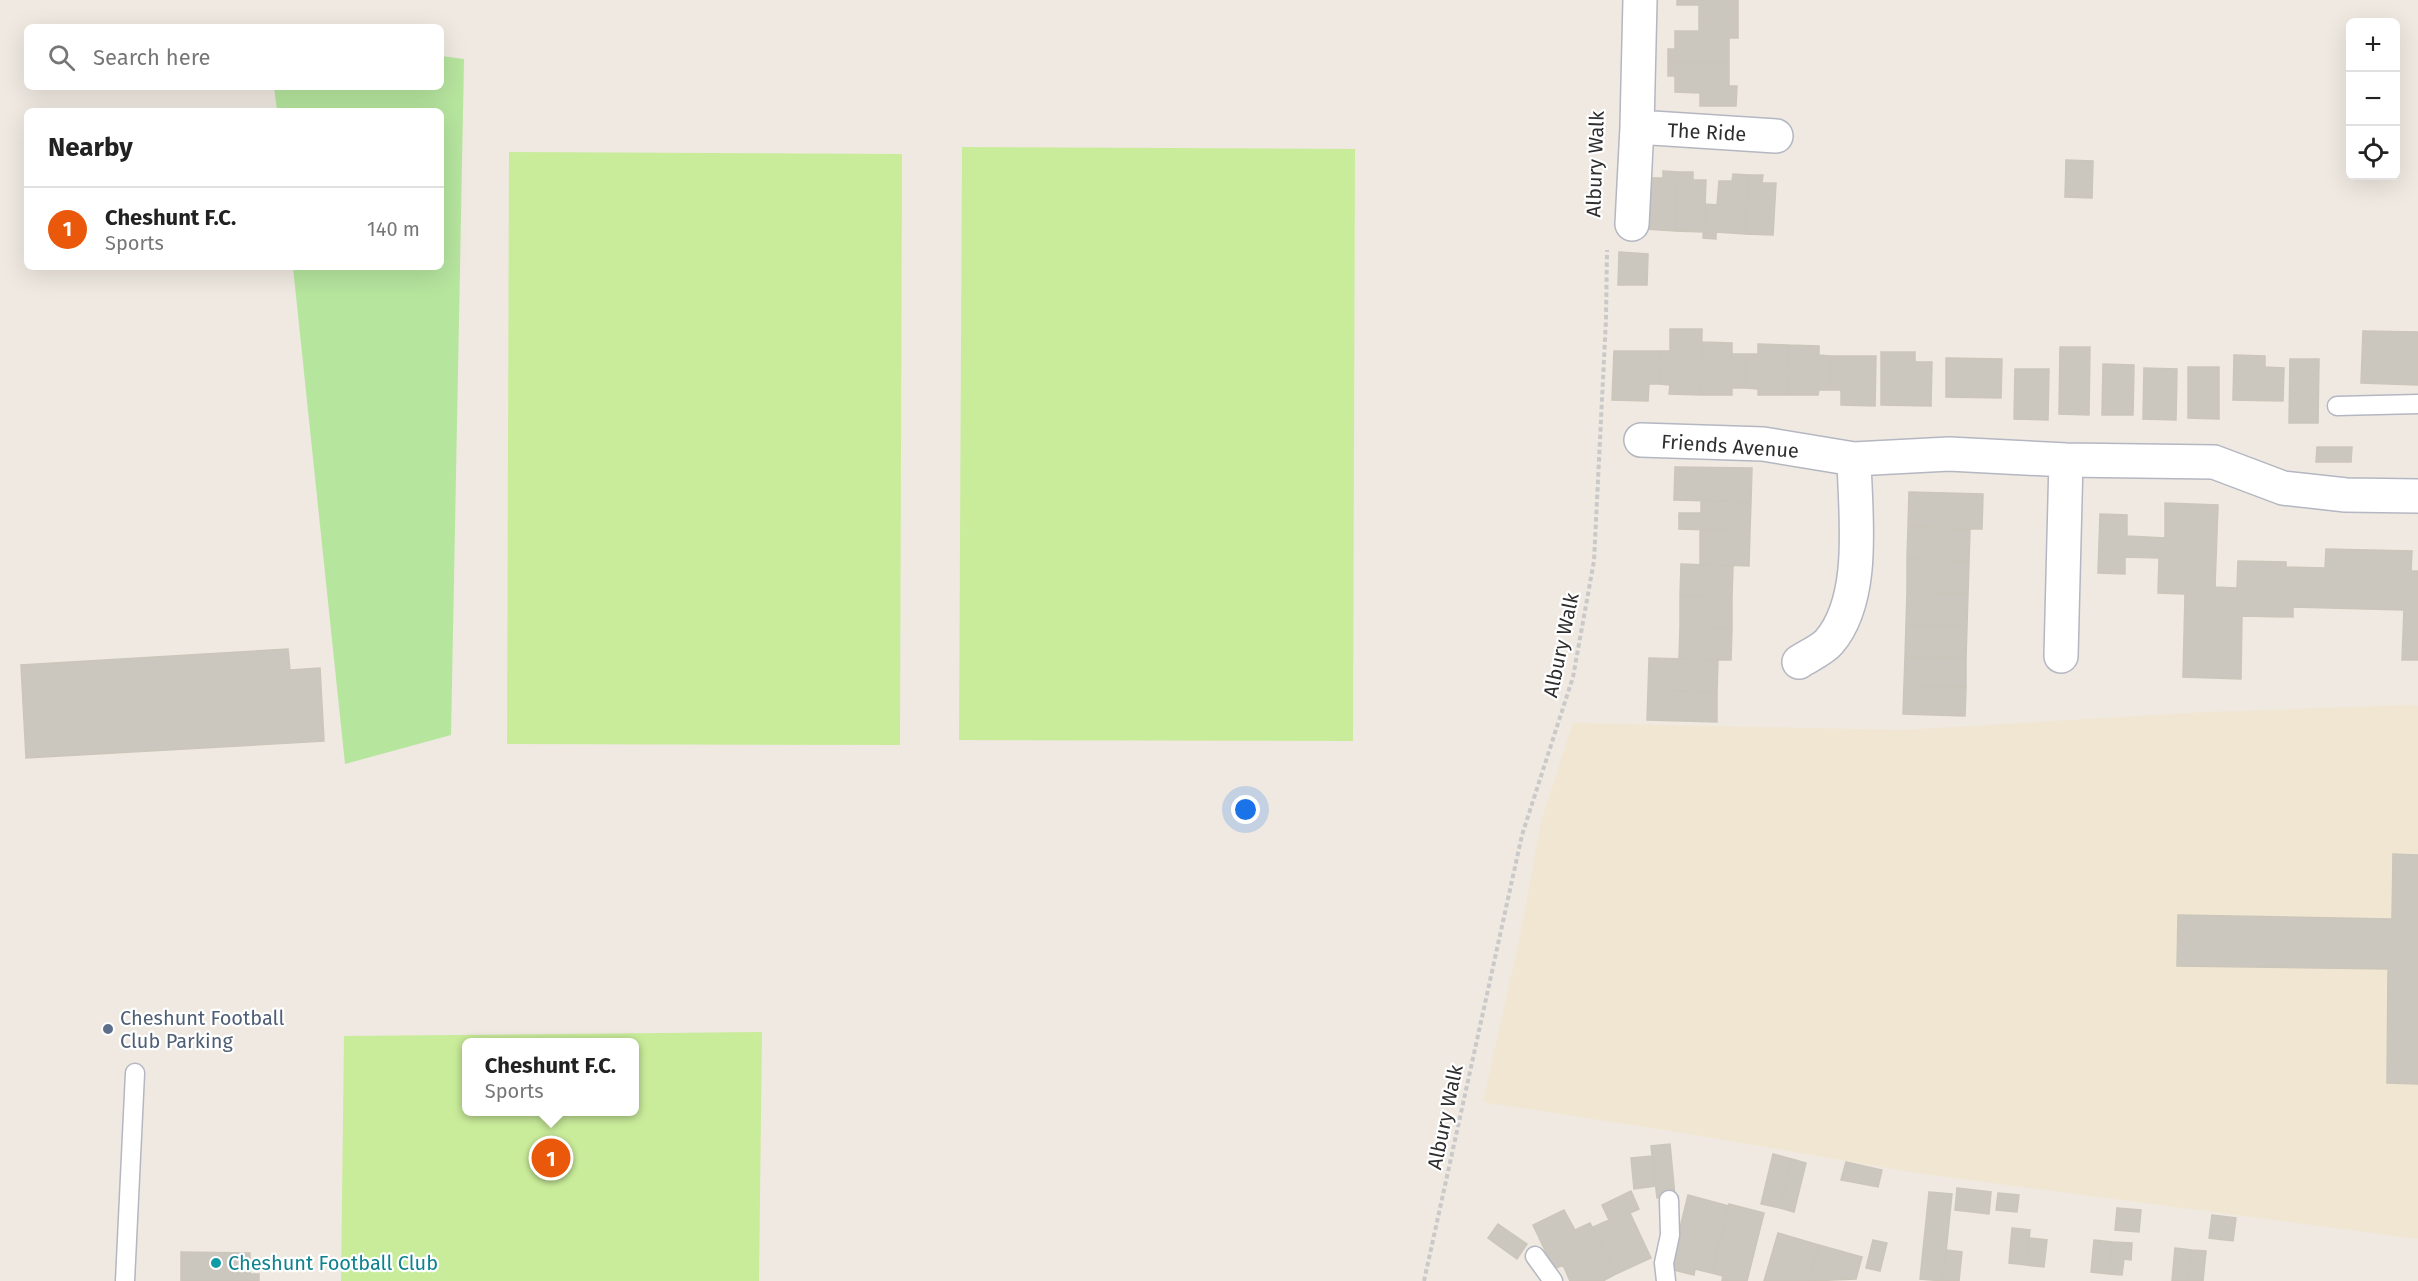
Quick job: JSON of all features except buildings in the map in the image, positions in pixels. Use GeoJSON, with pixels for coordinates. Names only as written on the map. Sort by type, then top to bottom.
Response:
{"type":"FeatureCollection","features":[{"type":"Feature","properties":{"kind":"street"},"geometry":{"type":"LineString","coordinates":[[1620,231],[1637,128],[1640,0]]}},
{"type":"Feature","properties":{"kind":"street","name":"The Ride"},"geometry":{"type":"LineString","coordinates":[[1637,128],[1776,136]]}},
{"type":"Feature","properties":{"kind":"street","name":"Friends Avenue"},"geometry":{"type":"LineString","coordinates":[[1641,440],[1762,444],[1854,459],[1949,454],[2066,460],[2214,462],[2283,489],[2346,495],[2418,496]]}},
{"type":"Feature","properties":{"kind":"street"},"geometry":{"type":"LineString","coordinates":[[1799,662],[1828,644],[1842,625],[1850,600],[1856,571],[1854,459]]}},
{"type":"Feature","properties":{"kind":"street"},"geometry":{"type":"LineString","coordinates":[[2061,656],[2066,460]]}},
{"type":"Feature","properties":{"kind":"lane"},"geometry":{"type":"LineString","coordinates":[[2337,406],[2418,404]]}},
{"type":"Feature","properties":{"kind":"lane"},"geometry":{"type":"LineString","coordinates":[[125,1281],[135,1072]]}},
{"type":"Feature","properties":{"kind":"lane"},"geometry":{"type":"LineString","coordinates":[[1666,1281],[1664,1263],[1670,1235],[1669,1200]]}},
{"type":"Feature","properties":{"kind":"lane"},"geometry":{"type":"LineString","coordinates":[[1535,1256],[1553,1281]]}},
{"type":"Feature","properties":{"kind":"path","name":"Albury Walk"},"geometry":{"type":"LineString","coordinates":[[1424,1281],[1522,835],[1573,677],[1592,572],[1606,319],[1620,231]]}},
{"type":"Feature","properties":{"kind":"shaded area"},"geometry":{"type":"Polygon","coordinates":[[[2418,706],[2418,1239],[1917,1173],[1483,1102],[1519,941],[1542,818],[1573,723],[1902,730],[2207,712],[2418,706]]]}},
{"type":"Feature","properties":{"kind":"green space"},"geometry":{"type":"Polygon","coordinates":[[[444,56],[464,59],[451,735],[345,764],[293,270],[444,270],[444,108],[277,108],[274,90],[444,90],[444,56]]]}},
{"type":"Feature","properties":{"kind":"green space"},"geometry":{"type":"Polygon","coordinates":[[[962,147],[1355,149],[1353,741],[959,740],[962,147]]]}},
{"type":"Feature","properties":{"kind":"green space"},"geometry":{"type":"Polygon","coordinates":[[[509,152],[902,154],[900,745],[507,744],[509,152]]]}},
{"type":"Feature","properties":{"kind":"green space"},"geometry":{"type":"Polygon","coordinates":[[[762,1032],[759,1281],[341,1281],[344,1036],[762,1032]]]}},
{"type":"Feature","properties":{"kind":"place","name":"Cheshunt Football Club Parking"},"geometry":{"type":"Point","coordinates":[108,1029]}},
{"type":"Feature","properties":{"kind":"place","name":"Cheshunt F.C."},"geometry":{"type":"Point","coordinates":[551,1158]}},
{"type":"Feature","properties":{"kind":"place","name":"Cheshunt Football Club"},"geometry":{"type":"Point","coordinates":[216,1263]}}]}
